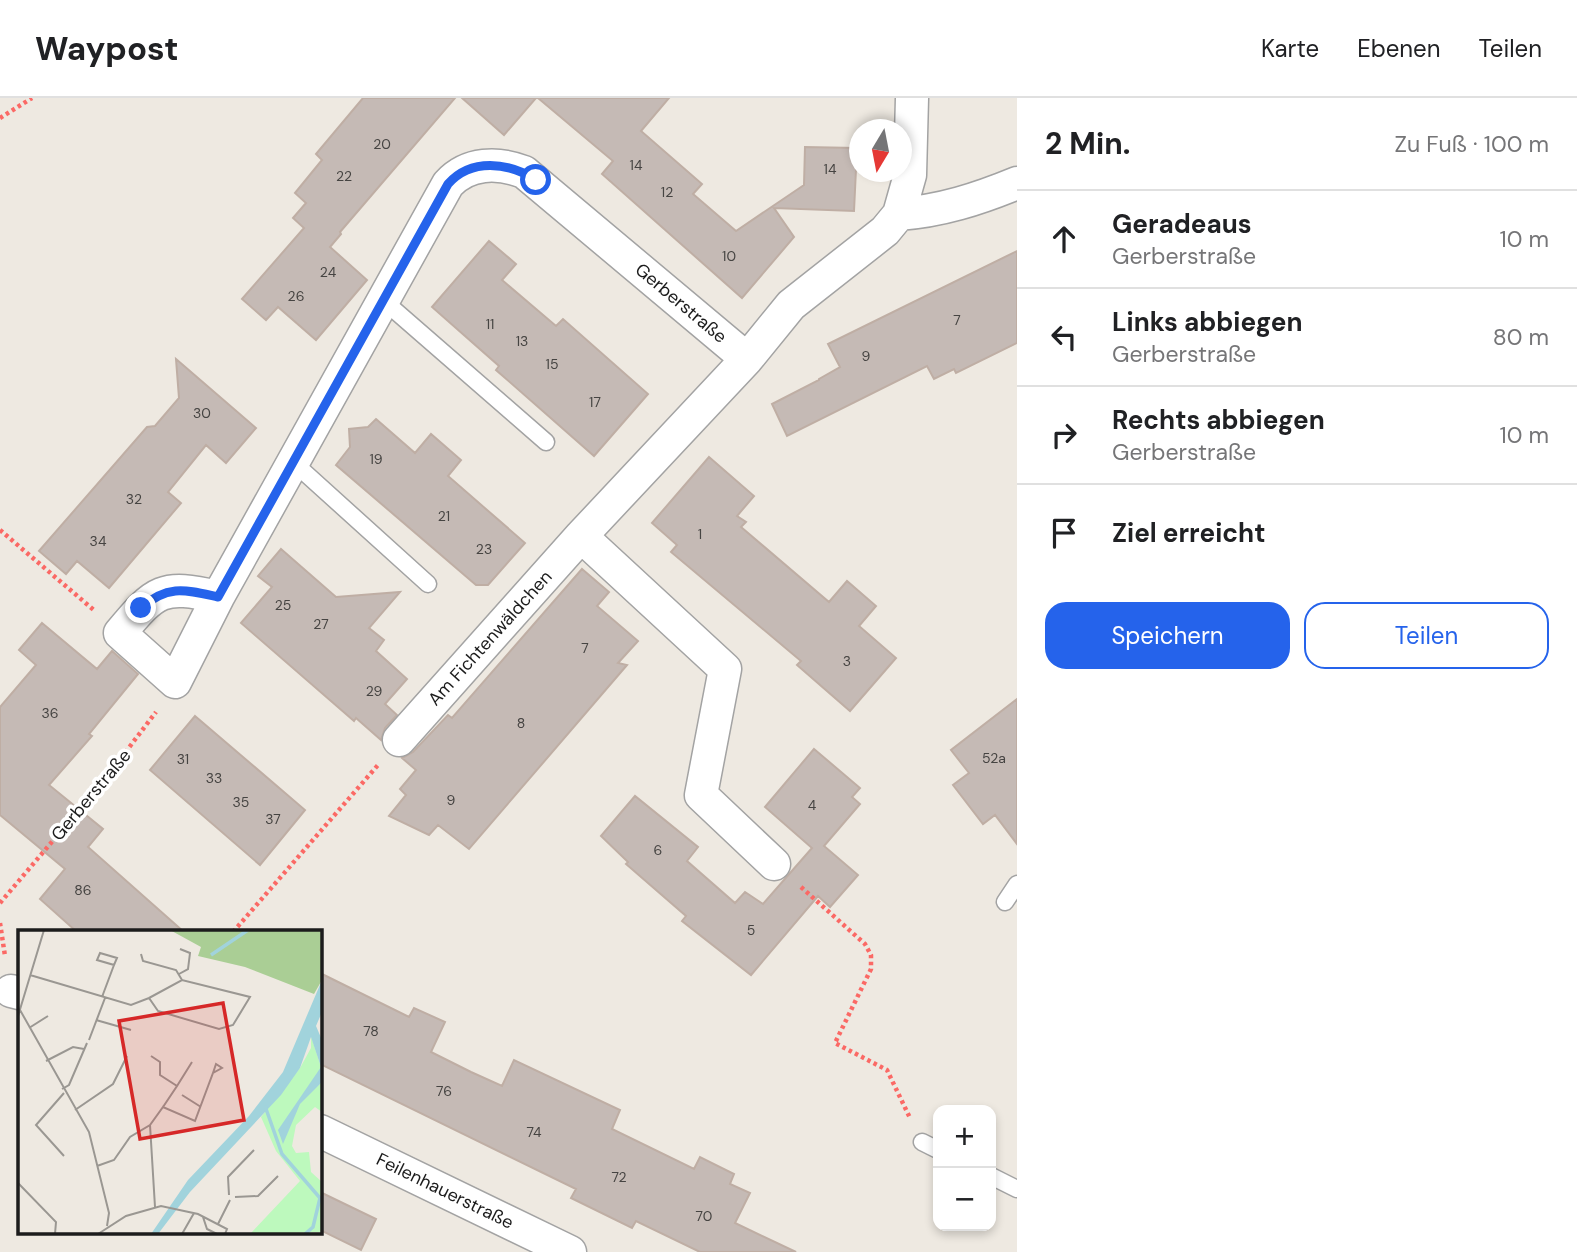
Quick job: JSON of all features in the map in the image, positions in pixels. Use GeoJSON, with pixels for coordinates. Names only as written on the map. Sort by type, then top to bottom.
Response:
{"type":"FeatureCollection","features":[{"type":"Feature","properties":{"kind":"street"},"geometry":{"type":"LineString","coordinates":[[747,359],[791,305],[885,231],[899,214],[910,175],[912,98]]}},
{"type":"Feature","properties":{"kind":"street","name":"Gerberstraße"},"geometry":{"type":"LineString","coordinates":[[176,682],[218,597],[448,184],[464,170],[478,166],[512,167],[536,180],[747,359]]}},
{"type":"Feature","properties":{"kind":"street"},"geometry":{"type":"LineString","coordinates":[[899,214],[927,212],[956,205],[1017,183]]}},
{"type":"Feature","properties":{"kind":"street","name":"Am Fichtenwäldchen"},"geometry":{"type":"LineString","coordinates":[[399,740],[581,536],[747,359]]}},
{"type":"Feature","properties":{"kind":"street"},"geometry":{"type":"LineString","coordinates":[[581,536],[725,669],[701,795],[774,864]]}},
{"type":"Feature","properties":{"kind":"street"},"geometry":{"type":"LineString","coordinates":[[176,682],[120,633],[141,608],[164,592],[186,590],[218,597]]}},
{"type":"Feature","properties":{"kind":"street","name":"Feilenhauerstraße"},"geometry":{"type":"LineString","coordinates":[[322,1132],[570,1252]]}},
{"type":"Feature","properties":{"kind":"lane"},"geometry":{"type":"LineString","coordinates":[[384,301],[546,442]]}},
{"type":"Feature","properties":{"kind":"lane"},"geometry":{"type":"LineString","coordinates":[[293,462],[428,584]]}},
{"type":"Feature","properties":{"kind":"lane"},"geometry":{"type":"LineString","coordinates":[[1005,902],[1017,884]]}},
{"type":"Feature","properties":{"kind":"lane"},"geometry":{"type":"LineString","coordinates":[[922,1142],[933,1148]]}},
{"type":"Feature","properties":{"kind":"lane"},"geometry":{"type":"LineString","coordinates":[[996,1178],[1017,1189]]}},
{"type":"Feature","properties":{"kind":"path"},"geometry":{"type":"LineString","coordinates":[[0,118],[32,98]]}},
{"type":"Feature","properties":{"kind":"path"},"geometry":{"type":"LineString","coordinates":[[0,530],[120,633]]}},
{"type":"Feature","properties":{"kind":"path","name":"Gerberstraße"},"geometry":{"type":"LineString","coordinates":[[0,903],[102,783],[143,731],[176,682]]}},
{"type":"Feature","properties":{"kind":"path"},"geometry":{"type":"LineString","coordinates":[[235,930],[399,740]]}},
{"type":"Feature","properties":{"kind":"path"},"geometry":{"type":"LineString","coordinates":[[774,864],[870,951],[872,964],[869,975],[835,1043],[887,1070],[922,1142]]}},
{"type":"Feature","properties":{"kind":"building"},"geometry":{"type":"Polygon","coordinates":[[[363,98],[455,98],[330,247],[367,280],[316,340],[278,307],[266,320],[242,299],[304,228],[293,218],[306,203],[295,193],[322,160],[316,154],[363,98]]]}},
{"type":"Feature","properties":{"kind":"building"},"geometry":{"type":"Polygon","coordinates":[[[462,98],[536,98],[504,135],[462,98]]]}},
{"type":"Feature","properties":{"kind":"building"},"geometry":{"type":"Polygon","coordinates":[[[538,98],[669,98],[641,131],[702,184],[693,194],[736,231],[804,185],[805,147],[849,148],[849,182],[855,182],[854,211],[774,208],[794,237],[742,298],[602,174],[613,161],[538,98]]]}},
{"type":"Feature","properties":{"kind":"building"},"geometry":{"type":"Polygon","coordinates":[[[489,241],[516,264],[502,280],[556,326],[563,319],[648,394],[594,456],[496,370],[499,366],[432,307],[489,241]]]}},
{"type":"Feature","properties":{"kind":"building"},"geometry":{"type":"Polygon","coordinates":[[[1017,251],[1017,343],[956,373],[954,369],[934,379],[927,366],[787,436],[772,404],[840,367],[828,344],[1017,251]]]}},
{"type":"Feature","properties":{"kind":"building"},"geometry":{"type":"Polygon","coordinates":[[[176,359],[256,428],[226,463],[206,445],[168,492],[181,503],[109,588],[77,561],[66,574],[39,551],[147,427],[155,426],[179,398],[176,359]]]}},
{"type":"Feature","properties":{"kind":"building"},"geometry":{"type":"Polygon","coordinates":[[[376,419],[415,453],[431,434],[461,460],[448,476],[525,543],[488,585],[476,585],[336,465],[350,447],[349,429],[368,427],[376,419]]]}},
{"type":"Feature","properties":{"kind":"building"},"geometry":{"type":"Polygon","coordinates":[[[709,457],[754,496],[737,516],[746,522],[741,527],[829,602],[847,581],[876,606],[859,626],[896,658],[850,711],[797,665],[801,661],[671,552],[677,545],[652,523],[709,457]]]}},
{"type":"Feature","properties":{"kind":"building"},"geometry":{"type":"Polygon","coordinates":[[[281,549],[336,597],[400,592],[369,628],[384,640],[376,651],[407,679],[385,704],[397,715],[385,728],[381,740],[356,718],[354,721],[241,623],[272,587],[258,576],[281,549]]]}},
{"type":"Feature","properties":{"kind":"building"},"geometry":{"type":"Polygon","coordinates":[[[582,569],[609,592],[597,606],[638,641],[618,663],[627,665],[469,849],[438,825],[429,835],[389,816],[406,795],[400,789],[416,770],[402,758],[413,752],[448,715],[452,718],[582,569]]]}},
{"type":"Feature","properties":{"kind":"building"},"geometry":{"type":"Polygon","coordinates":[[[42,623],[97,669],[112,651],[138,674],[89,734],[92,736],[49,785],[103,829],[88,847],[182,930],[75,930],[40,899],[65,869],[0,815],[0,707],[36,665],[19,650],[42,623]]]}},
{"type":"Feature","properties":{"kind":"building"},"geometry":{"type":"Polygon","coordinates":[[[1017,699],[1017,844],[995,815],[983,824],[953,785],[969,773],[951,750],[1017,699]]]}},
{"type":"Feature","properties":{"kind":"building"},"geometry":{"type":"Polygon","coordinates":[[[195,716],[305,810],[260,865],[150,770],[195,716]]]}},
{"type":"Feature","properties":{"kind":"building"},"geometry":{"type":"Polygon","coordinates":[[[814,749],[860,788],[852,797],[860,804],[824,846],[858,875],[830,907],[818,896],[751,975],[682,921],[686,916],[626,864],[628,862],[601,836],[635,796],[698,847],[687,861],[735,903],[745,892],[763,904],[812,848],[765,807],[814,749]]]}},
{"type":"Feature","properties":{"kind":"building"},"geometry":{"type":"Polygon","coordinates":[[[322,974],[409,1017],[414,1008],[445,1022],[431,1052],[471,1072],[502,1086],[514,1060],[620,1110],[612,1129],[694,1169],[700,1157],[734,1174],[730,1184],[750,1193],[735,1223],[796,1252],[700,1252],[636,1221],[632,1228],[571,1198],[576,1189],[322,1065],[322,974]]]}},
{"type":"Feature","properties":{"kind":"building"},"geometry":{"type":"Polygon","coordinates":[[[322,1193],[376,1219],[361,1250],[322,1231],[322,1193]]]}},
{"type":"Feature","properties":{"kind":"route"},"geometry":{"type":"LineString","coordinates":[[141,608],[164,592],[193,591],[218,597],[448,184],[464,170],[489,165],[512,167],[536,180]]}}]}
